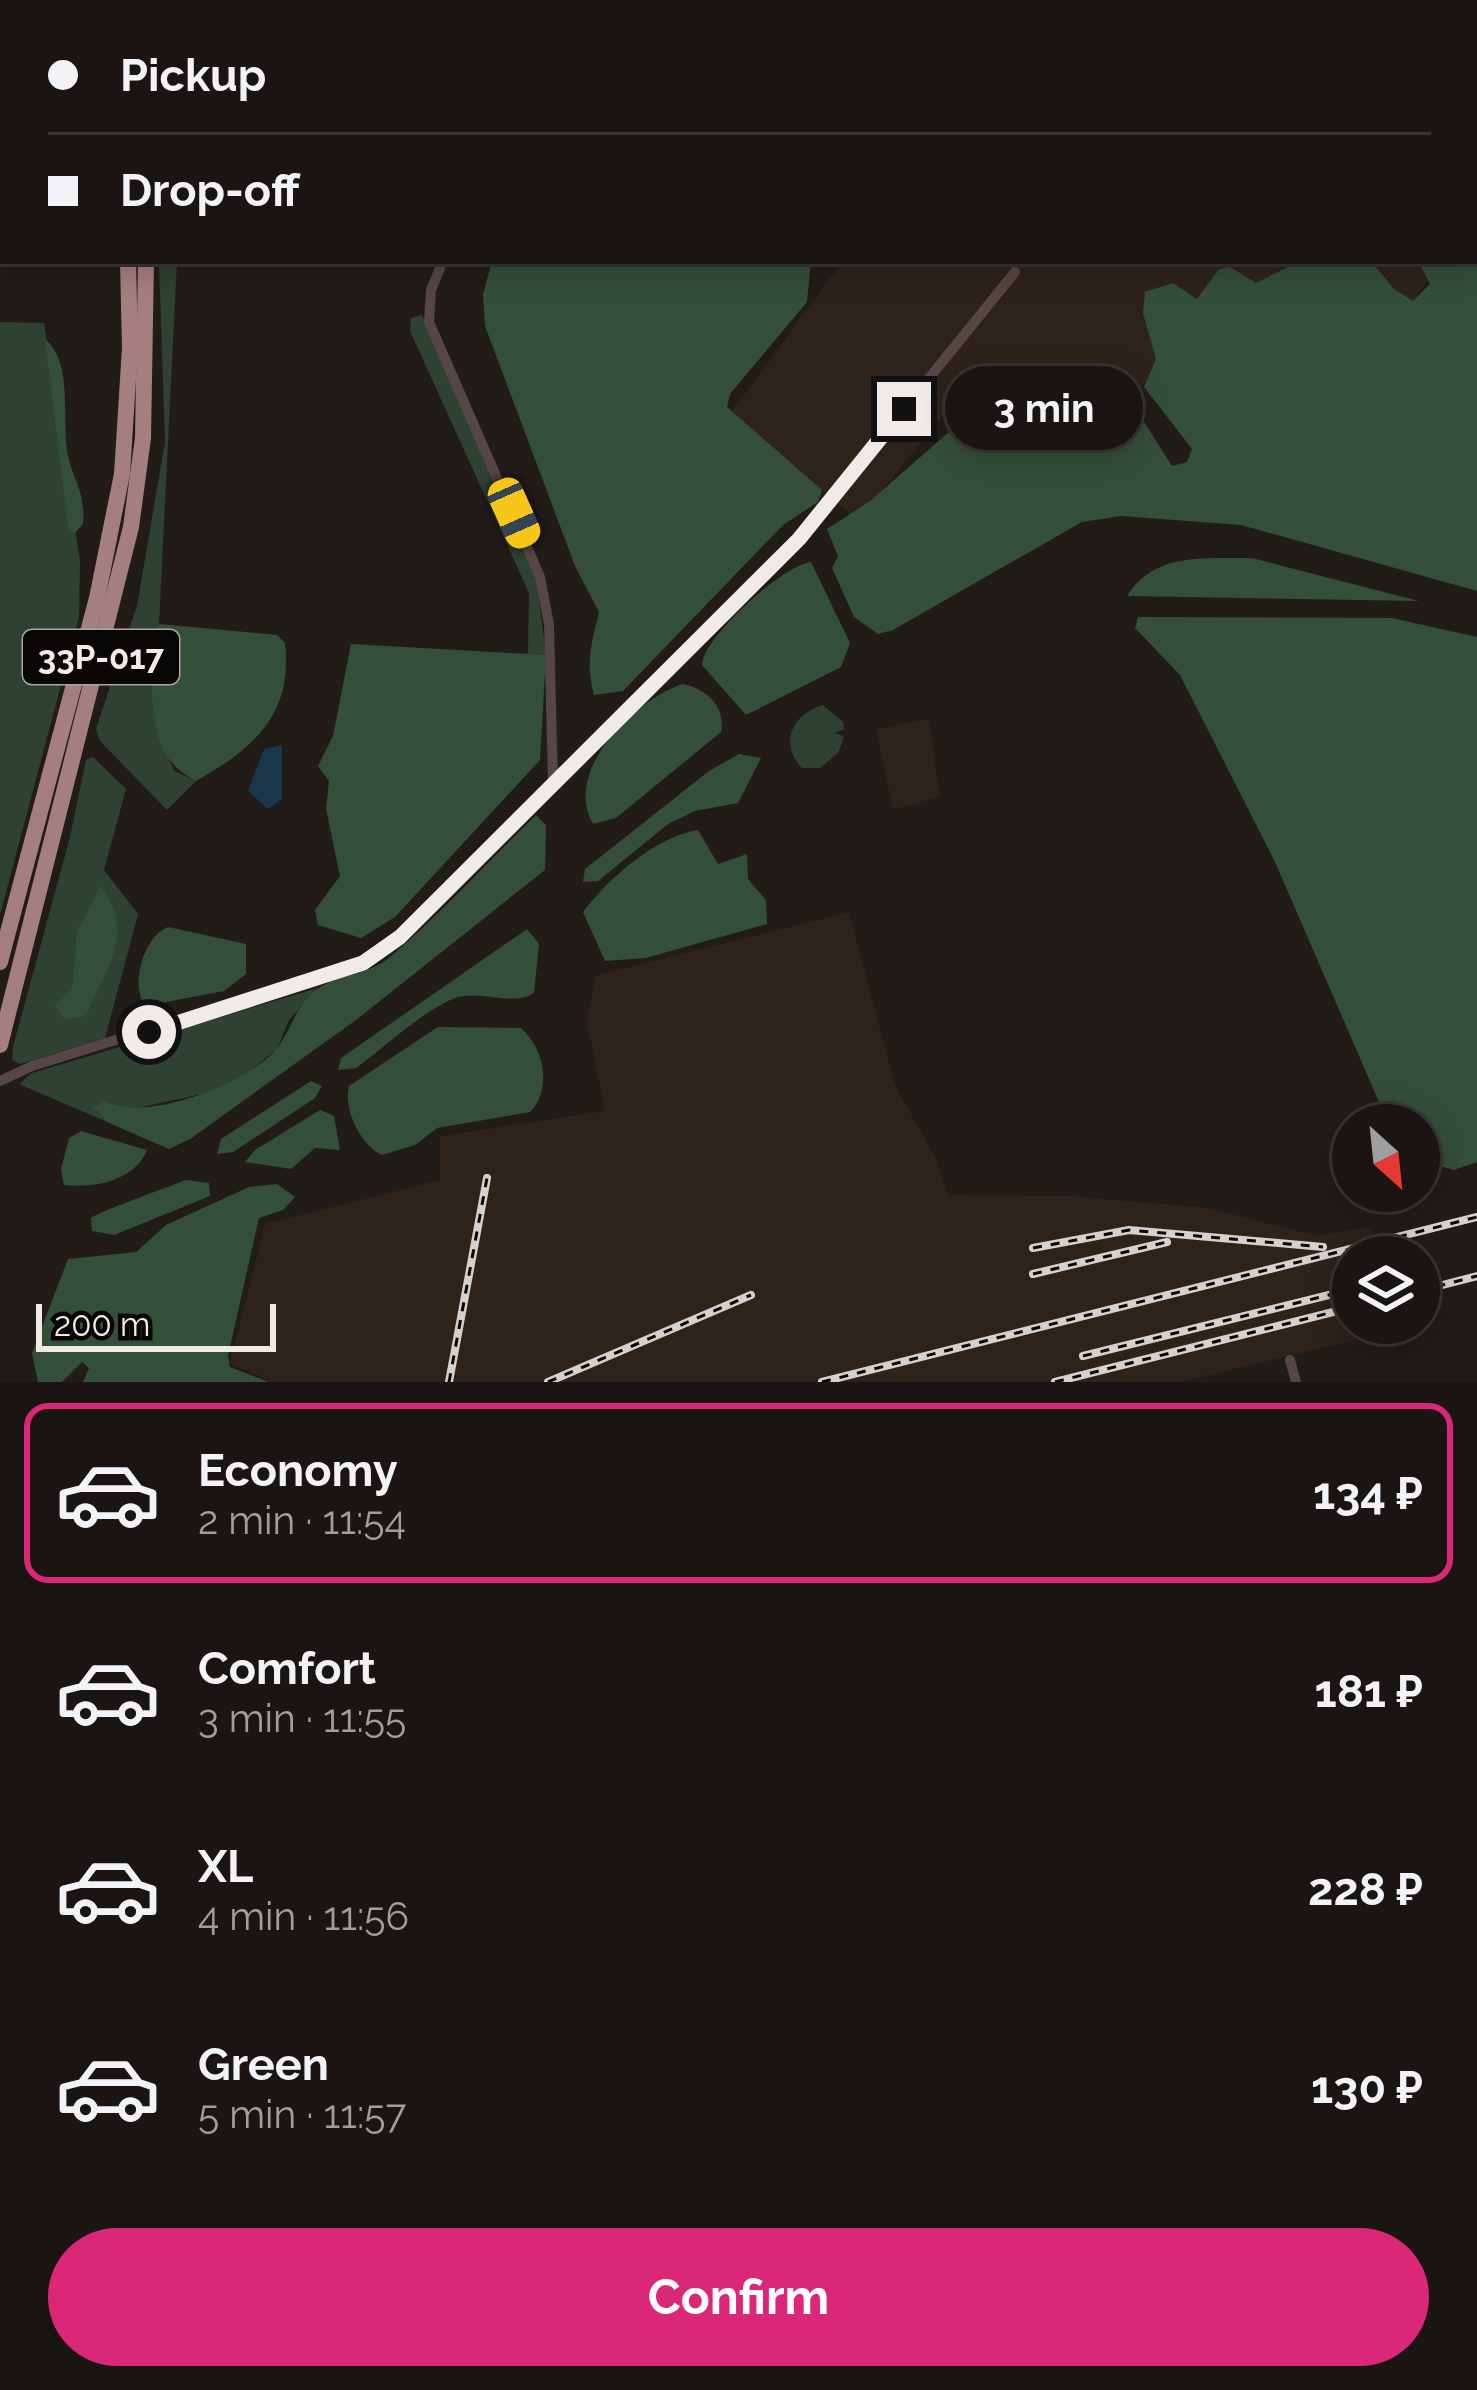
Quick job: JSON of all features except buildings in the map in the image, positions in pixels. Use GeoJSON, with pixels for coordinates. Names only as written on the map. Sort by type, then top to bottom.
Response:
{"type":"FeatureCollection","features":[{"type":"Feature","properties":{"kind":"highway","name":"33Р-017"},"geometry":{"type":"LineString","coordinates":[[0,962],[92,620],[122,474],[130,348],[128,264]]}},
{"type":"Feature","properties":{"kind":"highway","name":"33Р-017"},"geometry":{"type":"LineString","coordinates":[[0,1045],[131,527],[143,438],[146,264]]}},
{"type":"Feature","properties":{"kind":"street"},"geometry":{"type":"LineString","coordinates":[[442,264],[430,290],[429,322],[539,577],[549,624],[553,784]]}},
{"type":"Feature","properties":{"kind":"street"},"geometry":{"type":"LineString","coordinates":[[0,1081],[32,1066],[363,963],[400,937],[799,539],[1015,272]]}},
{"type":"Feature","properties":{"kind":"street"},"geometry":{"type":"LineString","coordinates":[[1290,1360],[1296,1382]]}},
{"type":"Feature","properties":{"kind":"shaded area"},"geometry":{"type":"Polygon","coordinates":[[[841,264],[1442,264],[1317,422],[1162,361],[1115,422],[1077,392],[1023,451],[958,396],[858,520],[730,414],[841,264]]]}},
{"type":"Feature","properties":{"kind":"shaded area"},"geometry":{"type":"Polygon","coordinates":[[[929,719],[940,796],[893,810],[876,729],[929,719]]]}},
{"type":"Feature","properties":{"kind":"shaded area"},"geometry":{"type":"Polygon","coordinates":[[[849,912],[895,1085],[936,1159],[947,1195],[1069,1196],[1208,1208],[1317,1236],[1372,1227],[1374,1236],[1332,1236],[1332,1344],[1337,1344],[1179,1382],[272,1382],[230,1363],[265,1224],[440,1180],[440,1136],[605,1111],[587,1022],[595,976],[849,912]]]}},
{"type":"Feature","properties":{"kind":"green space"},"geometry":{"type":"Polygon","coordinates":[[[159,264],[177,264],[159,624],[153,633],[154,720],[174,771],[196,781],[167,810],[100,741],[96,729],[137,606],[165,442],[159,264]]]}},
{"type":"Feature","properties":{"kind":"green space"},"geometry":{"type":"Polygon","coordinates":[[[491,264],[811,264],[807,302],[730,394],[727,407],[822,490],[818,502],[783,525],[623,691],[594,695],[590,662],[599,612],[575,566],[485,326],[483,294],[491,264]]]}},
{"type":"Feature","properties":{"kind":"green space"},"geometry":{"type":"Polygon","coordinates":[[[1294,264],[1373,264],[1394,289],[1413,301],[1430,284],[1420,264],[1477,264],[1477,591],[1241,525],[1121,516],[1082,522],[893,630],[878,634],[854,617],[832,568],[838,556],[827,529],[870,501],[973,411],[990,406],[1011,425],[1023,427],[1059,391],[1077,392],[1104,415],[1139,414],[1172,466],[1187,462],[1192,449],[1144,387],[1156,359],[1143,313],[1145,292],[1173,283],[1197,299],[1219,269],[1230,267],[1256,283],[1294,264]]]}},
{"type":"Feature","properties":{"kind":"green space"},"geometry":{"type":"Polygon","coordinates":[[[422,315],[528,557],[537,584],[546,655],[528,654],[529,593],[410,331],[411,318],[422,315]]]}},
{"type":"Feature","properties":{"kind":"green space"},"geometry":{"type":"Polygon","coordinates":[[[0,322],[44,323],[80,561],[79,617],[0,915],[0,322]]]}},
{"type":"Feature","properties":{"kind":"green space"},"geometry":{"type":"Polygon","coordinates":[[[45,339],[60,361],[67,450],[82,502],[83,524],[74,534],[68,527],[45,339]]]}},
{"type":"Feature","properties":{"kind":"green space"},"geometry":{"type":"Polygon","coordinates":[[[1252,558],[1419,601],[1127,596],[1139,581],[1167,564],[1252,558]]]}},
{"type":"Feature","properties":{"kind":"green space"},"geometry":{"type":"Polygon","coordinates":[[[811,562],[850,643],[841,667],[746,715],[702,665],[706,653],[729,621],[764,589],[811,562]]]}},
{"type":"Feature","properties":{"kind":"green space"},"geometry":{"type":"Polygon","coordinates":[[[1138,617],[1392,618],[1477,637],[1477,1162],[1454,1170],[1440,1166],[1440,1104],[1380,1104],[1275,862],[1180,675],[1135,628],[1138,617]]]}},
{"type":"Feature","properties":{"kind":"green space"},"geometry":{"type":"Polygon","coordinates":[[[159,624],[277,635],[285,643],[286,668],[276,710],[252,742],[196,781],[178,769],[158,736],[152,674],[153,632],[159,624]]]}},
{"type":"Feature","properties":{"kind":"green space"},"geometry":{"type":"Polygon","coordinates":[[[351,644],[546,655],[540,760],[395,917],[361,938],[318,925],[315,910],[340,876],[326,809],[329,781],[318,766],[333,736],[351,644]]]}},
{"type":"Feature","properties":{"kind":"green space"},"geometry":{"type":"Polygon","coordinates":[[[683,684],[712,700],[720,714],[721,732],[616,818],[593,824],[586,803],[595,760],[625,721],[683,684]]]}},
{"type":"Feature","properties":{"kind":"green space"},"geometry":{"type":"Polygon","coordinates":[[[823,705],[843,722],[844,729],[835,733],[844,737],[838,753],[820,768],[802,768],[791,749],[792,731],[803,716],[823,705]]]}},
{"type":"Feature","properties":{"kind":"green space"},"geometry":{"type":"Polygon","coordinates":[[[739,754],[761,758],[738,803],[695,811],[668,824],[598,881],[583,882],[585,869],[709,771],[739,754]]]}},
{"type":"Feature","properties":{"kind":"green space"},"geometry":{"type":"Polygon","coordinates":[[[93,757],[126,789],[104,870],[138,914],[105,1038],[20,1064],[12,1060],[13,1047],[86,760],[93,757]]]}},
{"type":"Feature","properties":{"kind":"green space"},"geometry":{"type":"Polygon","coordinates":[[[536,815],[546,825],[545,870],[356,1020],[190,1139],[169,1149],[107,1122],[93,1107],[105,1101],[123,1107],[168,1104],[240,1077],[274,1052],[315,991],[390,957],[536,815]]]}},
{"type":"Feature","properties":{"kind":"green space"},"geometry":{"type":"Polygon","coordinates":[[[698,830],[718,864],[747,854],[748,879],[766,900],[767,924],[646,958],[605,961],[583,912],[634,861],[666,841],[698,830]]]}},
{"type":"Feature","properties":{"kind":"green space"},"geometry":{"type":"Polygon","coordinates":[[[100,887],[117,919],[115,950],[87,1015],[66,1020],[55,1006],[72,989],[77,932],[100,887]]]}},
{"type":"Feature","properties":{"kind":"green space"},"geometry":{"type":"Polygon","coordinates":[[[168,927],[246,944],[246,974],[224,991],[145,1006],[139,986],[142,962],[152,941],[168,927]]]}},
{"type":"Feature","properties":{"kind":"green space"},"geometry":{"type":"Polygon","coordinates":[[[527,929],[539,944],[534,993],[515,999],[471,996],[450,1000],[356,1068],[338,1070],[341,1058],[527,929]]]}},
{"type":"Feature","properties":{"kind":"green space"},"geometry":{"type":"Polygon","coordinates":[[[318,988],[289,1020],[277,1049],[216,1091],[123,1111],[94,1108],[107,1122],[19,1084],[32,1073],[318,988]]]}},
{"type":"Feature","properties":{"kind":"green space"},"geometry":{"type":"Polygon","coordinates":[[[438,1027],[521,1028],[536,1047],[543,1070],[537,1103],[530,1112],[437,1128],[415,1145],[382,1155],[355,1126],[349,1086],[438,1027]]]}},
{"type":"Feature","properties":{"kind":"green space"},"geometry":{"type":"Polygon","coordinates":[[[311,1081],[322,1086],[315,1098],[233,1152],[217,1154],[221,1139],[311,1081]]]}},
{"type":"Feature","properties":{"kind":"green space"},"geometry":{"type":"Polygon","coordinates":[[[320,1110],[334,1116],[340,1150],[315,1148],[291,1169],[245,1162],[255,1150],[320,1110]]]}},
{"type":"Feature","properties":{"kind":"green space"},"geometry":{"type":"Polygon","coordinates":[[[81,1131],[147,1150],[123,1176],[100,1184],[64,1185],[61,1169],[69,1138],[81,1131]]]}},
{"type":"Feature","properties":{"kind":"green space"},"geometry":{"type":"Polygon","coordinates":[[[186,1180],[209,1183],[210,1196],[114,1235],[92,1231],[91,1218],[96,1215],[186,1180]]]}},
{"type":"Feature","properties":{"kind":"green space"},"geometry":{"type":"Polygon","coordinates":[[[277,1184],[295,1197],[283,1210],[259,1218],[228,1356],[230,1367],[269,1382],[83,1382],[89,1368],[82,1362],[62,1382],[38,1382],[32,1353],[68,1259],[136,1252],[166,1225],[249,1187],[277,1184]]]}},
{"type":"Feature","properties":{"kind":"water"},"geometry":{"type":"Polygon","coordinates":[[[282,745],[282,799],[268,809],[248,791],[264,749],[282,745]]]}},
{"type":"Feature","properties":{"kind":"railway"},"geometry":{"type":"LineString","coordinates":[[449,1382],[487,1178]]}},
{"type":"Feature","properties":{"kind":"railway"},"geometry":{"type":"LineString","coordinates":[[822,1382],[1477,1217]]}},
{"type":"Feature","properties":{"kind":"railway"},"geometry":{"type":"LineString","coordinates":[[1033,1248],[1129,1230],[1323,1247]]}},
{"type":"Feature","properties":{"kind":"railway"},"geometry":{"type":"LineString","coordinates":[[1033,1274],[1167,1242]]}},
{"type":"Feature","properties":{"kind":"railway"},"geometry":{"type":"LineString","coordinates":[[1440,1286],[1477,1276]]}},
{"type":"Feature","properties":{"kind":"railway"},"geometry":{"type":"LineString","coordinates":[[1083,1356],[1332,1294]]}},
{"type":"Feature","properties":{"kind":"railway"},"geometry":{"type":"LineString","coordinates":[[548,1382],[751,1295]]}},
{"type":"Feature","properties":{"kind":"railway"},"geometry":{"type":"LineString","coordinates":[[1055,1382],[1332,1312]]}},
{"type":"Feature","properties":{"kind":"route"},"geometry":{"type":"LineString","coordinates":[[149,1032],[363,963],[400,937],[799,539],[904,409]]}}]}
